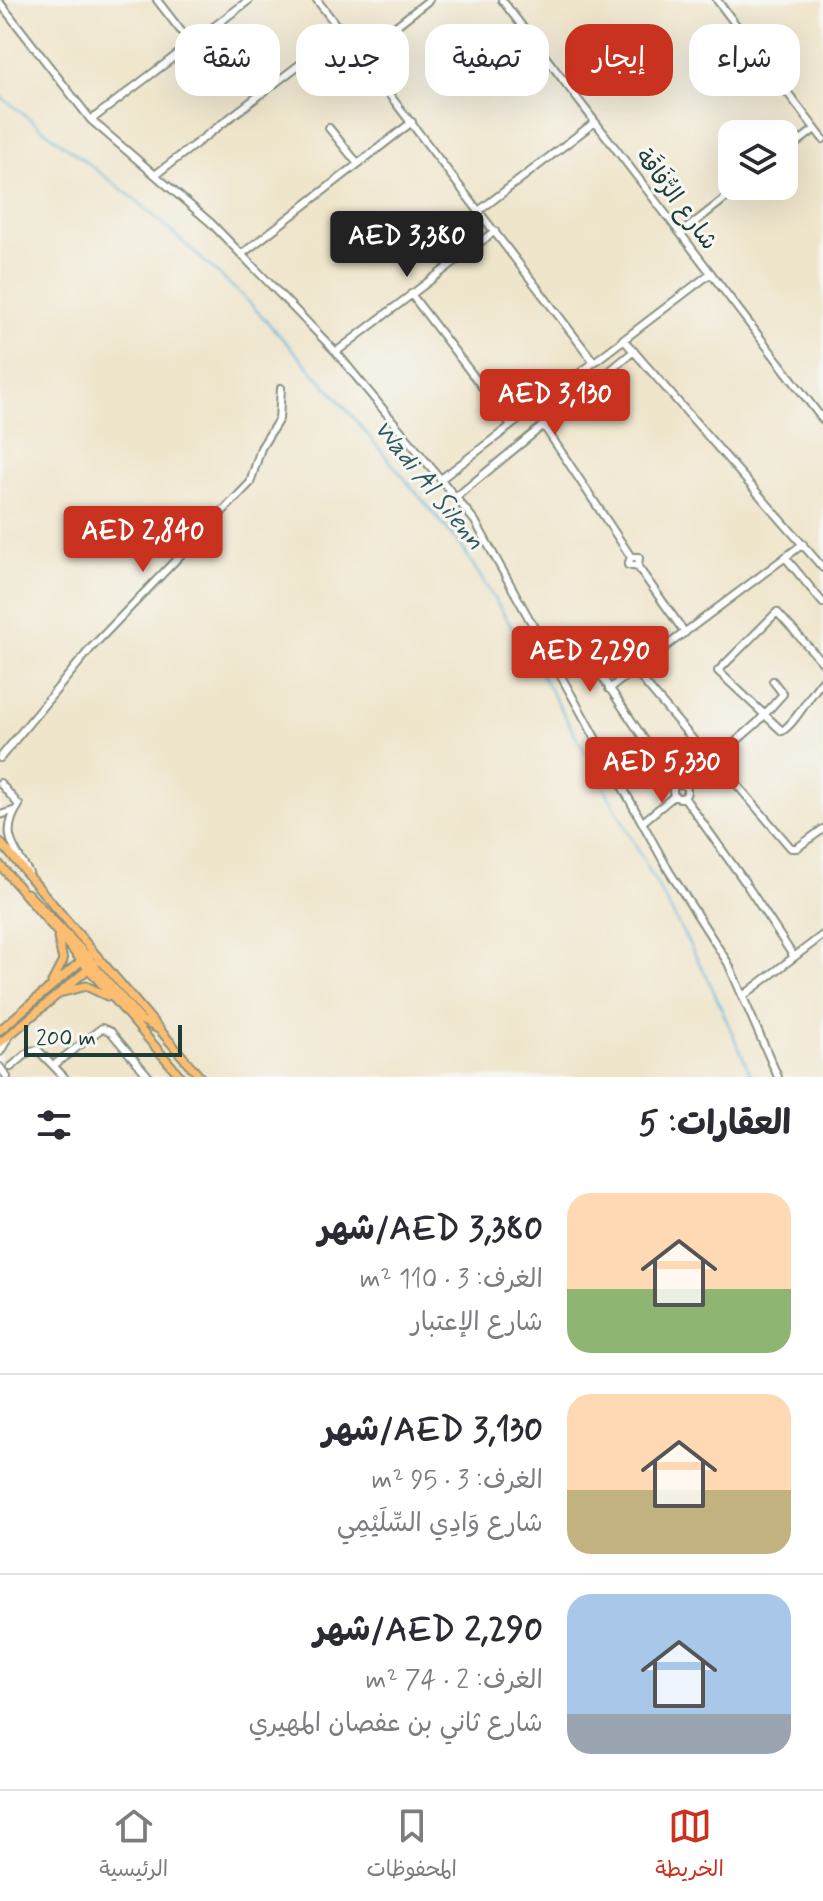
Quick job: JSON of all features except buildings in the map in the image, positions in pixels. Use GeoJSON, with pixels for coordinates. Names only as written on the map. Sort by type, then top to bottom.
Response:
{"type":"FeatureCollection","features":[{"type":"Feature","properties":{"kind":"main road"},"geometry":{"type":"LineString","coordinates":[[0,842],[87,957]]}},
{"type":"Feature","properties":{"kind":"main road"},"geometry":{"type":"LineString","coordinates":[[0,865],[54,930],[94,964],[118,1004],[181,1077]]}},
{"type":"Feature","properties":{"kind":"main road"},"geometry":{"type":"LineString","coordinates":[[22,891],[38,901],[200,1077]]}},
{"type":"Feature","properties":{"kind":"main road"},"geometry":{"type":"LineString","coordinates":[[46,990],[63,962],[54,930]]}},
{"type":"Feature","properties":{"kind":"main road"},"geometry":{"type":"LineString","coordinates":[[0,1030],[87,957]]}},
{"type":"Feature","properties":{"kind":"main road"},"geometry":{"type":"LineString","coordinates":[[0,1043],[94,964]]}},
{"type":"Feature","properties":{"kind":"main road"},"geometry":{"type":"LineString","coordinates":[[48,1002],[70,980],[71,976],[66,975]]}},
{"type":"Feature","properties":{"kind":"main road"},"geometry":{"type":"LineString","coordinates":[[48,1002],[67,990],[86,986],[118,1004]]}},
{"type":"Feature","properties":{"kind":"street"},"geometry":{"type":"LineString","coordinates":[[157,0],[176,24]]}},
{"type":"Feature","properties":{"kind":"street"},"geometry":{"type":"LineString","coordinates":[[217,24],[249,0]]}},
{"type":"Feature","properties":{"kind":"street"},"geometry":{"type":"LineString","coordinates":[[317,0],[336,24]]}},
{"type":"Feature","properties":{"kind":"street"},"geometry":{"type":"LineString","coordinates":[[398,24],[429,0]]}},
{"type":"Feature","properties":{"kind":"street","name":"شارع الرُّفَاقَة"},"geometry":{"type":"LineString","coordinates":[[502,0],[823,420]]}},
{"type":"Feature","properties":{"kind":"street"},"geometry":{"type":"LineString","coordinates":[[717,0],[823,139]]}},
{"type":"Feature","properties":{"kind":"street"},"geometry":{"type":"LineString","coordinates":[[0,3],[91,120],[242,254],[336,352],[488,540],[669,871],[728,963],[778,1077]]}},
{"type":"Feature","properties":{"kind":"street"},"geometry":{"type":"LineString","coordinates":[[91,120],[175,56]]}},
{"type":"Feature","properties":{"kind":"street"},"geometry":{"type":"LineString","coordinates":[[155,175],[296,67]]}},
{"type":"Feature","properties":{"kind":"street"},"geometry":{"type":"LineString","coordinates":[[392,96],[594,362]]}},
{"type":"Feature","properties":{"kind":"street"},"geometry":{"type":"LineString","coordinates":[[242,254],[412,122]]}},
{"type":"Feature","properties":{"kind":"street"},"geometry":{"type":"LineString","coordinates":[[480,210],[595,122]]}},
{"type":"Feature","properties":{"kind":"street"},"geometry":{"type":"LineString","coordinates":[[329,128],[358,164]]}},
{"type":"Feature","properties":{"kind":"street"},"geometry":{"type":"LineString","coordinates":[[798,142],[815,129]]}},
{"type":"Feature","properties":{"kind":"street"},"geometry":{"type":"LineString","coordinates":[[681,233],[723,200]]}},
{"type":"Feature","properties":{"kind":"street"},"geometry":{"type":"LineString","coordinates":[[336,352],[495,231]]}},
{"type":"Feature","properties":{"kind":"street"},"geometry":{"type":"LineString","coordinates":[[441,479],[711,273]]}},
{"type":"Feature","properties":{"kind":"street"},"geometry":{"type":"LineString","coordinates":[[411,294],[511,425]]}},
{"type":"Feature","properties":{"kind":"street"},"geometry":{"type":"LineString","coordinates":[[623,339],[823,568]]}},
{"type":"Feature","properties":{"kind":"street"},"geometry":{"type":"LineString","coordinates":[[456,497],[634,351]]}},
{"type":"Feature","properties":{"kind":"street"},"geometry":{"type":"LineString","coordinates":[[0,758],[91,648],[250,483],[261,448],[279,419],[281,388]]}},
{"type":"Feature","properties":{"kind":"street"},"geometry":{"type":"LineString","coordinates":[[544,426],[631,557],[628,565],[638,567],[685,633]]}},
{"type":"Feature","properties":{"kind":"street"},"geometry":{"type":"LineString","coordinates":[[609,689],[803,544]]}},
{"type":"Feature","properties":{"kind":"street"},"geometry":{"type":"LineString","coordinates":[[785,557],[823,603]]}},
{"type":"Feature","properties":{"kind":"street"},"geometry":{"type":"LineString","coordinates":[[823,663],[781,614],[774,614],[718,671],[780,730],[786,730],[823,680]]}},
{"type":"Feature","properties":{"kind":"street"},"geometry":{"type":"LineString","coordinates":[[590,659],[675,785],[674,796],[644,821]]}},
{"type":"Feature","properties":{"kind":"street"},"geometry":{"type":"LineString","coordinates":[[634,670],[791,848],[797,848],[823,829]]}},
{"type":"Feature","properties":{"kind":"street"},"geometry":{"type":"LineString","coordinates":[[773,681],[783,692],[765,716],[685,786],[684,797],[747,884],[794,957]]}},
{"type":"Feature","properties":{"kind":"street"},"geometry":{"type":"LineString","coordinates":[[0,783],[19,805],[6,825],[7,840],[34,883]]}},
{"type":"Feature","properties":{"kind":"street"},"geometry":{"type":"LineString","coordinates":[[675,785],[685,786]]}},
{"type":"Feature","properties":{"kind":"street"},"geometry":{"type":"LineString","coordinates":[[674,796],[684,797]]}},
{"type":"Feature","properties":{"kind":"street"},"geometry":{"type":"LineString","coordinates":[[0,815],[13,811]]}},
{"type":"Feature","properties":{"kind":"street"},"geometry":{"type":"LineString","coordinates":[[743,996],[823,935]]}},
{"type":"Feature","properties":{"kind":"street"},"geometry":{"type":"LineString","coordinates":[[54,1065],[94,1031],[105,1029],[149,1077]]}},
{"type":"Feature","properties":{"kind":"street"},"geometry":{"type":"LineString","coordinates":[[0,1052],[10,1035]]}},
{"type":"Feature","properties":{"kind":"street"},"geometry":{"type":"LineString","coordinates":[[11,1067],[34,1050],[42,1051],[64,1077]]}},
{"type":"Feature","properties":{"kind":"street"},"geometry":{"type":"LineString","coordinates":[[0,1067],[7,1077]]}},
{"type":"Feature","properties":{"kind":"waterway","name":"Wadi Al Silenn"},"geometry":{"type":"LineString","coordinates":[[0,96],[137,201],[245,298],[330,390],[462,547],[584,750],[709,981],[752,1077]]}}]}
